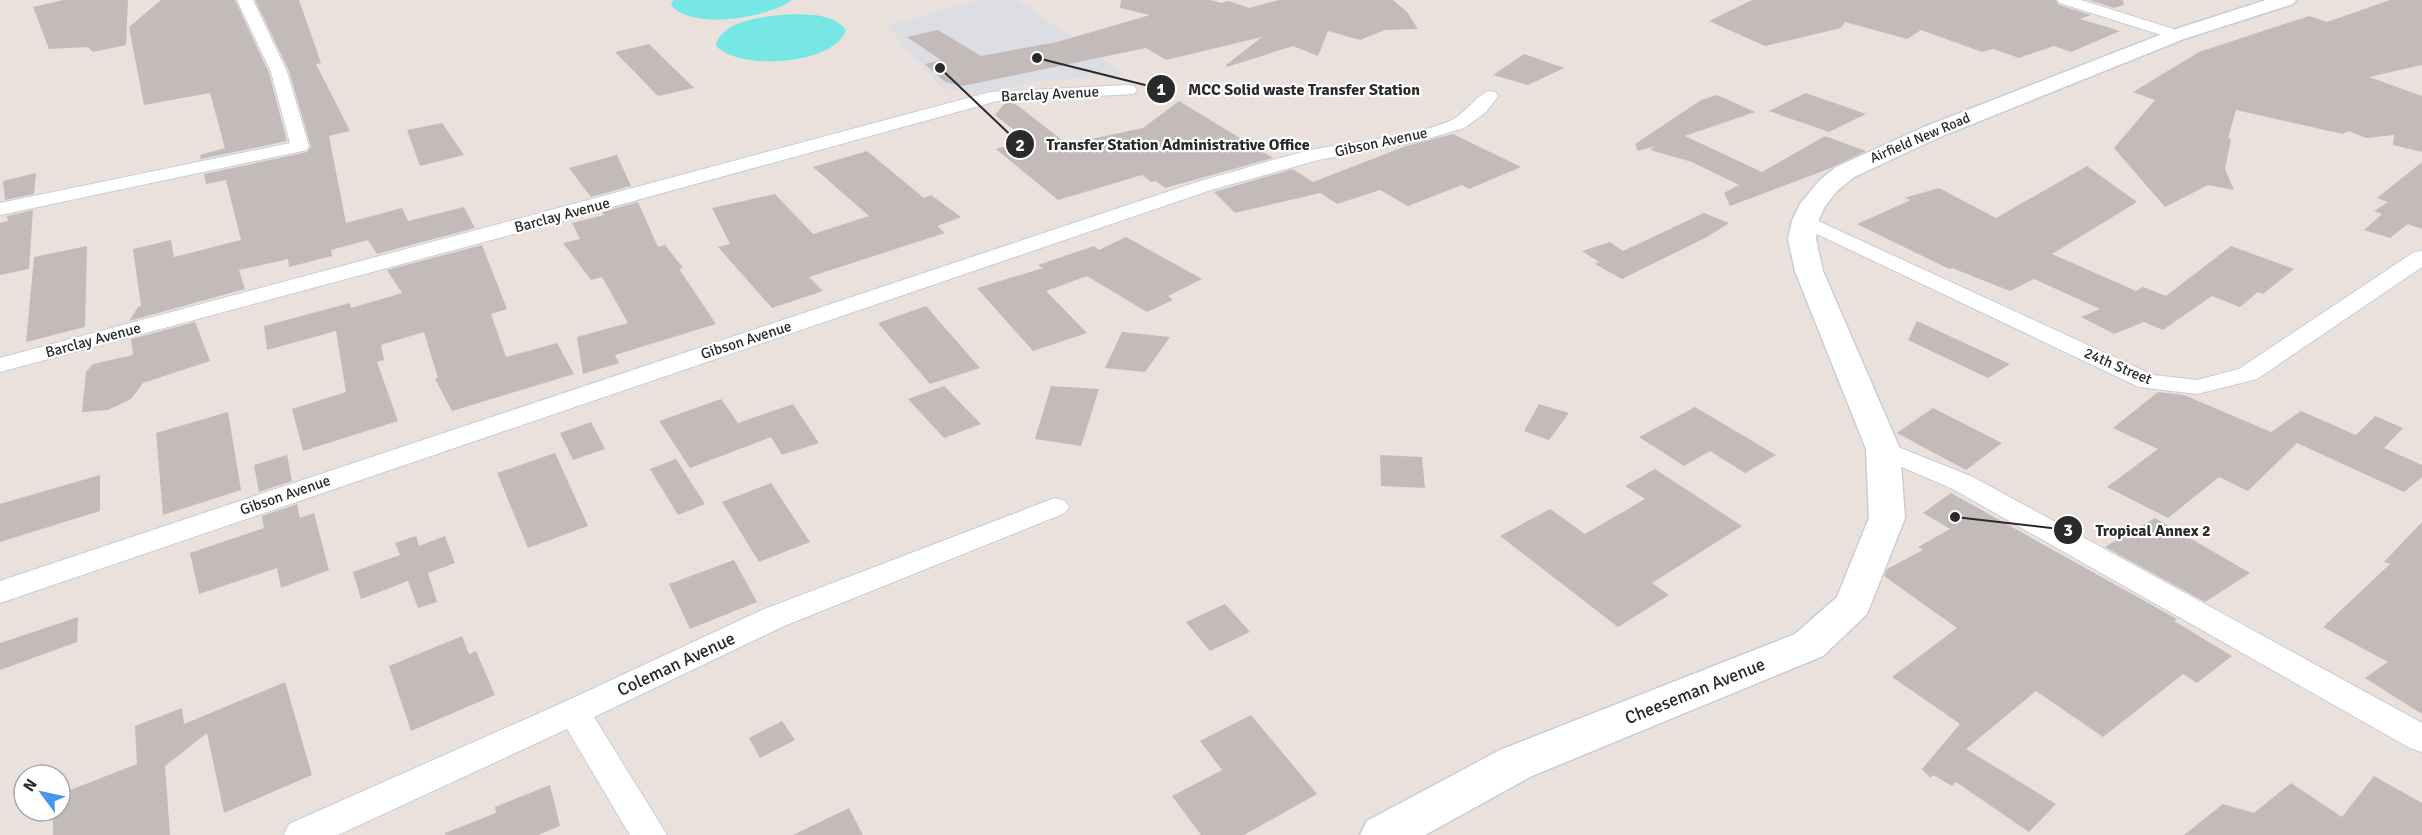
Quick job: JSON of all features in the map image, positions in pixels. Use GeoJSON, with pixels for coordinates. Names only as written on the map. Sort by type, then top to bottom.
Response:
{"type":"FeatureCollection","features":[{"type":"Feature","properties":{"kind":"street"},"geometry":{"type":"LineString","coordinates":[[0,209],[300,146],[279,72],[245,0]]}},
{"type":"Feature","properties":{"kind":"street"},"geometry":{"type":"LineString","coordinates":[[2065,0],[2177,36]]}},
{"type":"Feature","properties":{"kind":"street","name":"Airfield New Road"},"geometry":{"type":"LineString","coordinates":[[1883,449],[1809,271],[1802,239],[1806,220],[1813,204],[1828,186],[1845,172],[1886,151],[2177,36],[2283,0]]}},
{"type":"Feature","properties":{"kind":"street","name":"Barclay Avenue"},"geometry":{"type":"LineString","coordinates":[[0,365],[996,96],[1128,90]]}},
{"type":"Feature","properties":{"kind":"street","name":"Gibson Avenue"},"geometry":{"type":"LineString","coordinates":[[0,592],[1204,186],[1293,161],[1420,135],[1458,124],[1474,113],[1489,96]]}},
{"type":"Feature","properties":{"kind":"street","name":"24th Street"},"geometry":{"type":"LineString","coordinates":[[1806,220],[2148,382],[2174,386],[2197,387],[2248,374],[2422,256]]}},
{"type":"Feature","properties":{"kind":"street"},"geometry":{"type":"LineString","coordinates":[[1883,449],[1963,483],[2422,739]]}},
{"type":"Feature","properties":{"kind":"street","name":"Cheeseman Avenue"},"geometry":{"type":"LineString","coordinates":[[1383,835],[1516,763],[1809,645],[1853,604],[1867,572],[1887,518],[1883,449]]}},
{"type":"Feature","properties":{"kind":"street","name":"Coleman Avenue"},"geometry":{"type":"LineString","coordinates":[[302,835],[574,712],[772,618],[1055,507]]}},
{"type":"Feature","properties":{"kind":"street"},"geometry":{"type":"LineString","coordinates":[[574,712],[649,835]]}},
{"type":"Feature","properties":{"kind":"shaded area"},"geometry":{"type":"Polygon","coordinates":[[[979,0],[1018,0],[1125,74],[1033,82],[984,95],[942,88],[887,26],[979,0]]]}},
{"type":"Feature","properties":{"kind":"water"},"geometry":{"type":"Polygon","coordinates":[[[673,0],[792,0],[766,12],[712,20],[681,13],[671,5],[673,0]]]}},
{"type":"Feature","properties":{"kind":"water"},"geometry":{"type":"Polygon","coordinates":[[[795,14],[829,18],[846,30],[838,42],[824,51],[786,60],[744,59],[728,54],[716,46],[720,37],[737,24],[761,17],[795,14]]]}},
{"type":"Feature","properties":{"kind":"building"},"geometry":{"type":"Polygon","coordinates":[[[63,0],[128,0],[126,45],[93,52],[88,47],[49,49],[33,7],[63,0]]]}},
{"type":"Feature","properties":{"kind":"building"},"geometry":{"type":"Polygon","coordinates":[[[161,0],[235,0],[269,73],[287,141],[201,159],[200,155],[225,148],[210,93],[144,105],[129,27],[161,0]]]}},
{"type":"Feature","properties":{"kind":"building"},"geometry":{"type":"Polygon","coordinates":[[[255,0],[299,0],[321,63],[316,64],[350,131],[329,136],[346,223],[402,208],[408,221],[464,207],[475,228],[377,254],[368,240],[331,250],[332,256],[289,267],[288,259],[239,270],[245,289],[129,321],[141,306],[133,249],[171,240],[174,257],[241,240],[226,180],[206,184],[204,174],[307,152],[311,147],[289,71],[255,0]]]}},
{"type":"Feature","properties":{"kind":"building"},"geometry":{"type":"Polygon","coordinates":[[[1121,0],[1211,0],[1221,3],[1229,1],[1249,8],[1279,0],[1393,0],[1407,12],[1418,29],[1385,30],[1360,40],[1328,31],[1318,56],[1293,46],[1227,67],[1226,65],[1262,37],[1166,60],[1146,48],[963,86],[945,82],[925,64],[941,60],[907,37],[938,30],[981,56],[1057,42],[1150,15],[1120,8],[1121,0]]]}},
{"type":"Feature","properties":{"kind":"building"},"geometry":{"type":"Polygon","coordinates":[[[1752,0],[2055,0],[2059,5],[2091,15],[2080,19],[2120,31],[2071,52],[2054,46],[2019,58],[1993,49],[1982,52],[1921,30],[1907,39],[1845,22],[1841,28],[1765,46],[1709,21],[1752,0]]]}},
{"type":"Feature","properties":{"kind":"building"},"geometry":{"type":"Polygon","coordinates":[[[2089,0],[2123,0],[2124,5],[2114,8],[2089,0]]]}},
{"type":"Feature","properties":{"kind":"building"},"geometry":{"type":"Polygon","coordinates":[[[2390,0],[2422,0],[2422,65],[2369,77],[2422,96],[2422,152],[2393,145],[2394,135],[2366,138],[2349,131],[2343,134],[2236,110],[2228,138],[2231,139],[2225,169],[2234,190],[2208,185],[2165,207],[2114,148],[2155,100],[2133,92],[2199,52],[2309,16],[2327,22],[2390,0]]]}},
{"type":"Feature","properties":{"kind":"building"},"geometry":{"type":"Polygon","coordinates":[[[649,44],[694,88],[658,96],[615,52],[649,44]]]}},
{"type":"Feature","properties":{"kind":"building"},"geometry":{"type":"Polygon","coordinates":[[[1524,54],[1564,68],[1528,85],[1493,75],[1524,54]]]}},
{"type":"Feature","properties":{"kind":"building"},"geometry":{"type":"Polygon","coordinates":[[[1806,93],[1866,114],[1829,132],[1769,111],[1806,93]]]}},
{"type":"Feature","properties":{"kind":"building"},"geometry":{"type":"Polygon","coordinates":[[[1717,95],[1755,112],[1685,136],[1762,172],[1825,136],[1866,151],[1831,168],[1730,206],[1724,193],[1739,185],[1692,162],[1650,150],[1655,146],[1638,151],[1635,144],[1701,100],[1717,95]]]}},
{"type":"Feature","properties":{"kind":"building"},"geometry":{"type":"Polygon","coordinates":[[[1179,101],[1273,158],[1165,188],[1142,175],[1058,200],[996,149],[1028,141],[995,115],[1005,103],[1013,102],[1067,144],[1143,128],[1179,101]]]}},
{"type":"Feature","properties":{"kind":"building"},"geometry":{"type":"Polygon","coordinates":[[[442,123],[464,155],[420,166],[407,130],[442,123]]]}},
{"type":"Feature","properties":{"kind":"building"},"geometry":{"type":"Polygon","coordinates":[[[1453,134],[1521,167],[1469,189],[1462,185],[1408,206],[1380,190],[1337,204],[1320,193],[1235,213],[1214,192],[1293,169],[1313,182],[1406,146],[1453,134]]]}},
{"type":"Feature","properties":{"kind":"building"},"geometry":{"type":"Polygon","coordinates":[[[867,151],[924,198],[931,195],[961,217],[937,226],[945,233],[809,277],[823,291],[772,308],[718,247],[730,244],[712,208],[775,194],[813,234],[869,216],[813,167],[867,151]]]}},
{"type":"Feature","properties":{"kind":"building"},"geometry":{"type":"Polygon","coordinates":[[[617,155],[631,186],[591,197],[569,168],[617,155]]]}},
{"type":"Feature","properties":{"kind":"building"},"geometry":{"type":"Polygon","coordinates":[[[2422,162],[2422,229],[2408,224],[2390,238],[2364,230],[2382,214],[2374,211],[2388,202],[2377,198],[2422,162]]]}},
{"type":"Feature","properties":{"kind":"building"},"geometry":{"type":"Polygon","coordinates":[[[2087,166],[2137,202],[2052,254],[2136,291],[2143,287],[2166,296],[2231,246],[2294,269],[2263,294],[2258,292],[2240,307],[2212,296],[2163,330],[2144,322],[2114,334],[2081,317],[2100,309],[2034,279],[2010,291],[1952,268],[1949,269],[1857,224],[1911,200],[1904,198],[1939,188],[1996,218],[2087,166]]]}},
{"type":"Feature","properties":{"kind":"building"},"geometry":{"type":"Polygon","coordinates":[[[36,173],[34,194],[5,200],[3,181],[36,173]]]}},
{"type":"Feature","properties":{"kind":"building"},"geometry":{"type":"Polygon","coordinates":[[[638,202],[658,247],[665,245],[683,268],[679,269],[716,324],[615,355],[619,363],[583,374],[577,337],[628,323],[602,277],[591,280],[563,243],[580,239],[572,223],[604,215],[602,212],[638,202]]]}},
{"type":"Feature","properties":{"kind":"building"},"geometry":{"type":"Polygon","coordinates":[[[33,210],[29,269],[0,275],[0,223],[8,221],[7,216],[33,210]]]}},
{"type":"Feature","properties":{"kind":"building"},"geometry":{"type":"Polygon","coordinates":[[[1704,213],[1729,223],[1707,237],[1622,279],[1595,264],[1599,262],[1582,251],[1610,242],[1623,251],[1704,213]]]}},
{"type":"Feature","properties":{"kind":"building"},"geometry":{"type":"Polygon","coordinates":[[[1126,237],[1202,279],[1168,296],[1173,300],[1147,312],[1087,276],[1046,291],[1087,333],[1033,351],[977,288],[1043,268],[1038,265],[1094,246],[1099,250],[1126,237]]]}},
{"type":"Feature","properties":{"kind":"building"},"geometry":{"type":"Polygon","coordinates":[[[482,245],[507,309],[491,314],[506,357],[557,343],[574,374],[452,411],[435,379],[438,378],[424,332],[381,345],[384,360],[377,362],[398,421],[303,451],[292,409],[346,392],[336,331],[267,350],[264,326],[350,303],[351,308],[402,293],[387,270],[482,245]]]}},
{"type":"Feature","properties":{"kind":"building"},"geometry":{"type":"Polygon","coordinates":[[[87,246],[85,327],[26,342],[34,257],[87,246]]]}},
{"type":"Feature","properties":{"kind":"building"},"geometry":{"type":"Polygon","coordinates":[[[926,306],[980,368],[930,384],[878,323],[926,306]]]}},
{"type":"Feature","properties":{"kind":"building"},"geometry":{"type":"Polygon","coordinates":[[[1917,321],[2010,364],[1988,378],[1908,340],[1917,321]]]}},
{"type":"Feature","properties":{"kind":"building"},"geometry":{"type":"Polygon","coordinates":[[[195,322],[210,361],[143,383],[131,399],[108,410],[82,412],[86,372],[93,364],[133,355],[131,339],[195,322]]]}},
{"type":"Feature","properties":{"kind":"building"},"geometry":{"type":"Polygon","coordinates":[[[1122,332],[1170,337],[1145,372],[1105,368],[1122,332]]]}},
{"type":"Feature","properties":{"kind":"building"},"geometry":{"type":"Polygon","coordinates":[[[944,386],[981,424],[944,438],[908,399],[944,386]]]}},
{"type":"Feature","properties":{"kind":"building"},"geometry":{"type":"Polygon","coordinates":[[[1051,386],[1099,389],[1081,446],[1035,439],[1051,386]]]}},
{"type":"Feature","properties":{"kind":"building"},"geometry":{"type":"Polygon","coordinates":[[[2158,392],[2184,395],[2271,432],[2301,411],[2356,435],[2375,416],[2403,428],[2384,448],[2422,465],[2422,477],[2404,492],[2297,443],[2248,491],[2219,477],[2168,518],[2107,487],[2158,449],[2113,428],[2158,392]]]}},
{"type":"Feature","properties":{"kind":"building"},"geometry":{"type":"Polygon","coordinates":[[[721,399],[738,423],[793,404],[819,443],[782,455],[771,437],[690,468],[659,421],[721,399]]]}},
{"type":"Feature","properties":{"kind":"building"},"geometry":{"type":"Polygon","coordinates":[[[1539,404],[1569,413],[1549,440],[1524,431],[1539,404]]]}},
{"type":"Feature","properties":{"kind":"building"},"geometry":{"type":"Polygon","coordinates":[[[1695,407],[1776,455],[1745,473],[1710,451],[1684,466],[1639,437],[1695,407]]]}},
{"type":"Feature","properties":{"kind":"building"},"geometry":{"type":"Polygon","coordinates":[[[1933,408],[2002,443],[1966,470],[1897,433],[1933,408]]]}},
{"type":"Feature","properties":{"kind":"building"},"geometry":{"type":"Polygon","coordinates":[[[228,412],[241,490],[163,515],[156,433],[228,412]]]}},
{"type":"Feature","properties":{"kind":"building"},"geometry":{"type":"Polygon","coordinates":[[[591,422],[605,449],[573,460],[560,433],[591,422]]]}},
{"type":"Feature","properties":{"kind":"building"},"geometry":{"type":"Polygon","coordinates":[[[555,453],[588,526],[528,548],[497,473],[555,453]]]}},
{"type":"Feature","properties":{"kind":"building"},"geometry":{"type":"Polygon","coordinates":[[[287,455],[292,481],[259,492],[254,465],[287,455]]]}},
{"type":"Feature","properties":{"kind":"building"},"geometry":{"type":"Polygon","coordinates":[[[1380,455],[1422,457],[1425,488],[1381,486],[1380,455]]]}},
{"type":"Feature","properties":{"kind":"building"},"geometry":{"type":"Polygon","coordinates":[[[676,459],[705,504],[678,515],[650,469],[676,459]]]}},
{"type":"Feature","properties":{"kind":"building"},"geometry":{"type":"Polygon","coordinates":[[[1655,469],[1742,526],[1652,583],[1669,595],[1618,627],[1500,536],[1550,509],[1585,534],[1645,499],[1625,486],[1655,469]]]}},
{"type":"Feature","properties":{"kind":"building"},"geometry":{"type":"Polygon","coordinates":[[[100,475],[100,511],[0,542],[0,504],[100,475]]]}},
{"type":"Feature","properties":{"kind":"building"},"geometry":{"type":"Polygon","coordinates":[[[771,483],[810,542],[759,562],[722,502],[771,483]]]}},
{"type":"Feature","properties":{"kind":"building"},"geometry":{"type":"Polygon","coordinates":[[[1951,493],[2177,619],[2174,621],[2232,656],[2197,683],[2183,674],[2103,737],[2036,691],[1966,749],[2056,804],[2029,832],[1956,782],[1952,786],[1933,775],[1930,778],[1922,769],[1960,724],[1892,677],[1957,628],[1884,576],[1887,569],[1923,550],[1918,547],[1950,529],[1923,513],[1951,493]]]}},
{"type":"Feature","properties":{"kind":"building"},"geometry":{"type":"Polygon","coordinates":[[[297,504],[300,518],[314,513],[329,570],[281,588],[277,568],[199,594],[190,553],[264,528],[262,516],[297,504]]]}},
{"type":"Feature","properties":{"kind":"building"},"geometry":{"type":"Polygon","coordinates":[[[2155,518],[2250,573],[2205,602],[2105,547],[2155,518]]]}},
{"type":"Feature","properties":{"kind":"building"},"geometry":{"type":"Polygon","coordinates":[[[2422,522],[2422,714],[2365,678],[2388,662],[2323,627],[2390,564],[2384,562],[2422,522]]]}},
{"type":"Feature","properties":{"kind":"building"},"geometry":{"type":"Polygon","coordinates":[[[416,536],[419,546],[445,536],[455,563],[428,573],[437,602],[418,608],[408,581],[361,599],[353,572],[400,555],[395,543],[416,536]]]}},
{"type":"Feature","properties":{"kind":"building"},"geometry":{"type":"Polygon","coordinates":[[[734,560],[757,602],[690,629],[669,584],[734,560]]]}},
{"type":"Feature","properties":{"kind":"building"},"geometry":{"type":"Polygon","coordinates":[[[1225,604],[1250,632],[1210,651],[1186,622],[1225,604]]]}},
{"type":"Feature","properties":{"kind":"building"},"geometry":{"type":"Polygon","coordinates":[[[78,617],[77,642],[0,670],[0,643],[78,617]]]}},
{"type":"Feature","properties":{"kind":"building"},"geometry":{"type":"Polygon","coordinates":[[[462,636],[469,654],[476,651],[495,695],[411,731],[389,666],[462,636]]]}},
{"type":"Feature","properties":{"kind":"building"},"geometry":{"type":"Polygon","coordinates":[[[285,682],[312,775],[224,813],[207,733],[165,766],[170,835],[53,835],[53,823],[72,823],[72,789],[137,764],[135,726],[182,708],[184,724],[285,682]]]}},
{"type":"Feature","properties":{"kind":"building"},"geometry":{"type":"Polygon","coordinates":[[[1251,715],[1317,794],[1244,835],[1201,835],[1172,796],[1222,770],[1200,741],[1251,715]]]}},
{"type":"Feature","properties":{"kind":"building"},"geometry":{"type":"Polygon","coordinates":[[[782,721],[795,740],[760,758],[749,738],[782,721]]]}},
{"type":"Feature","properties":{"kind":"building"},"geometry":{"type":"Polygon","coordinates":[[[2374,776],[2422,803],[2422,835],[2184,835],[2223,804],[2254,813],[2291,783],[2342,817],[2374,776]]]}},
{"type":"Feature","properties":{"kind":"building"},"geometry":{"type":"Polygon","coordinates":[[[550,785],[560,826],[538,835],[445,835],[445,833],[496,813],[495,807],[550,785]]]}},
{"type":"Feature","properties":{"kind":"building"},"geometry":{"type":"Polygon","coordinates":[[[849,808],[863,835],[793,835],[849,808]]]}},
{"type":"Feature","properties":{"kind":"place","name":"MCC Solid waste Transfer Station"},"geometry":{"type":"Point","coordinates":[1037,58]}},
{"type":"Feature","properties":{"kind":"place","name":"Transfer Station Administrative Office"},"geometry":{"type":"Point","coordinates":[940,68]}},
{"type":"Feature","properties":{"kind":"place","name":"Tropical Annex 2"},"geometry":{"type":"Point","coordinates":[1955,517]}}]}
